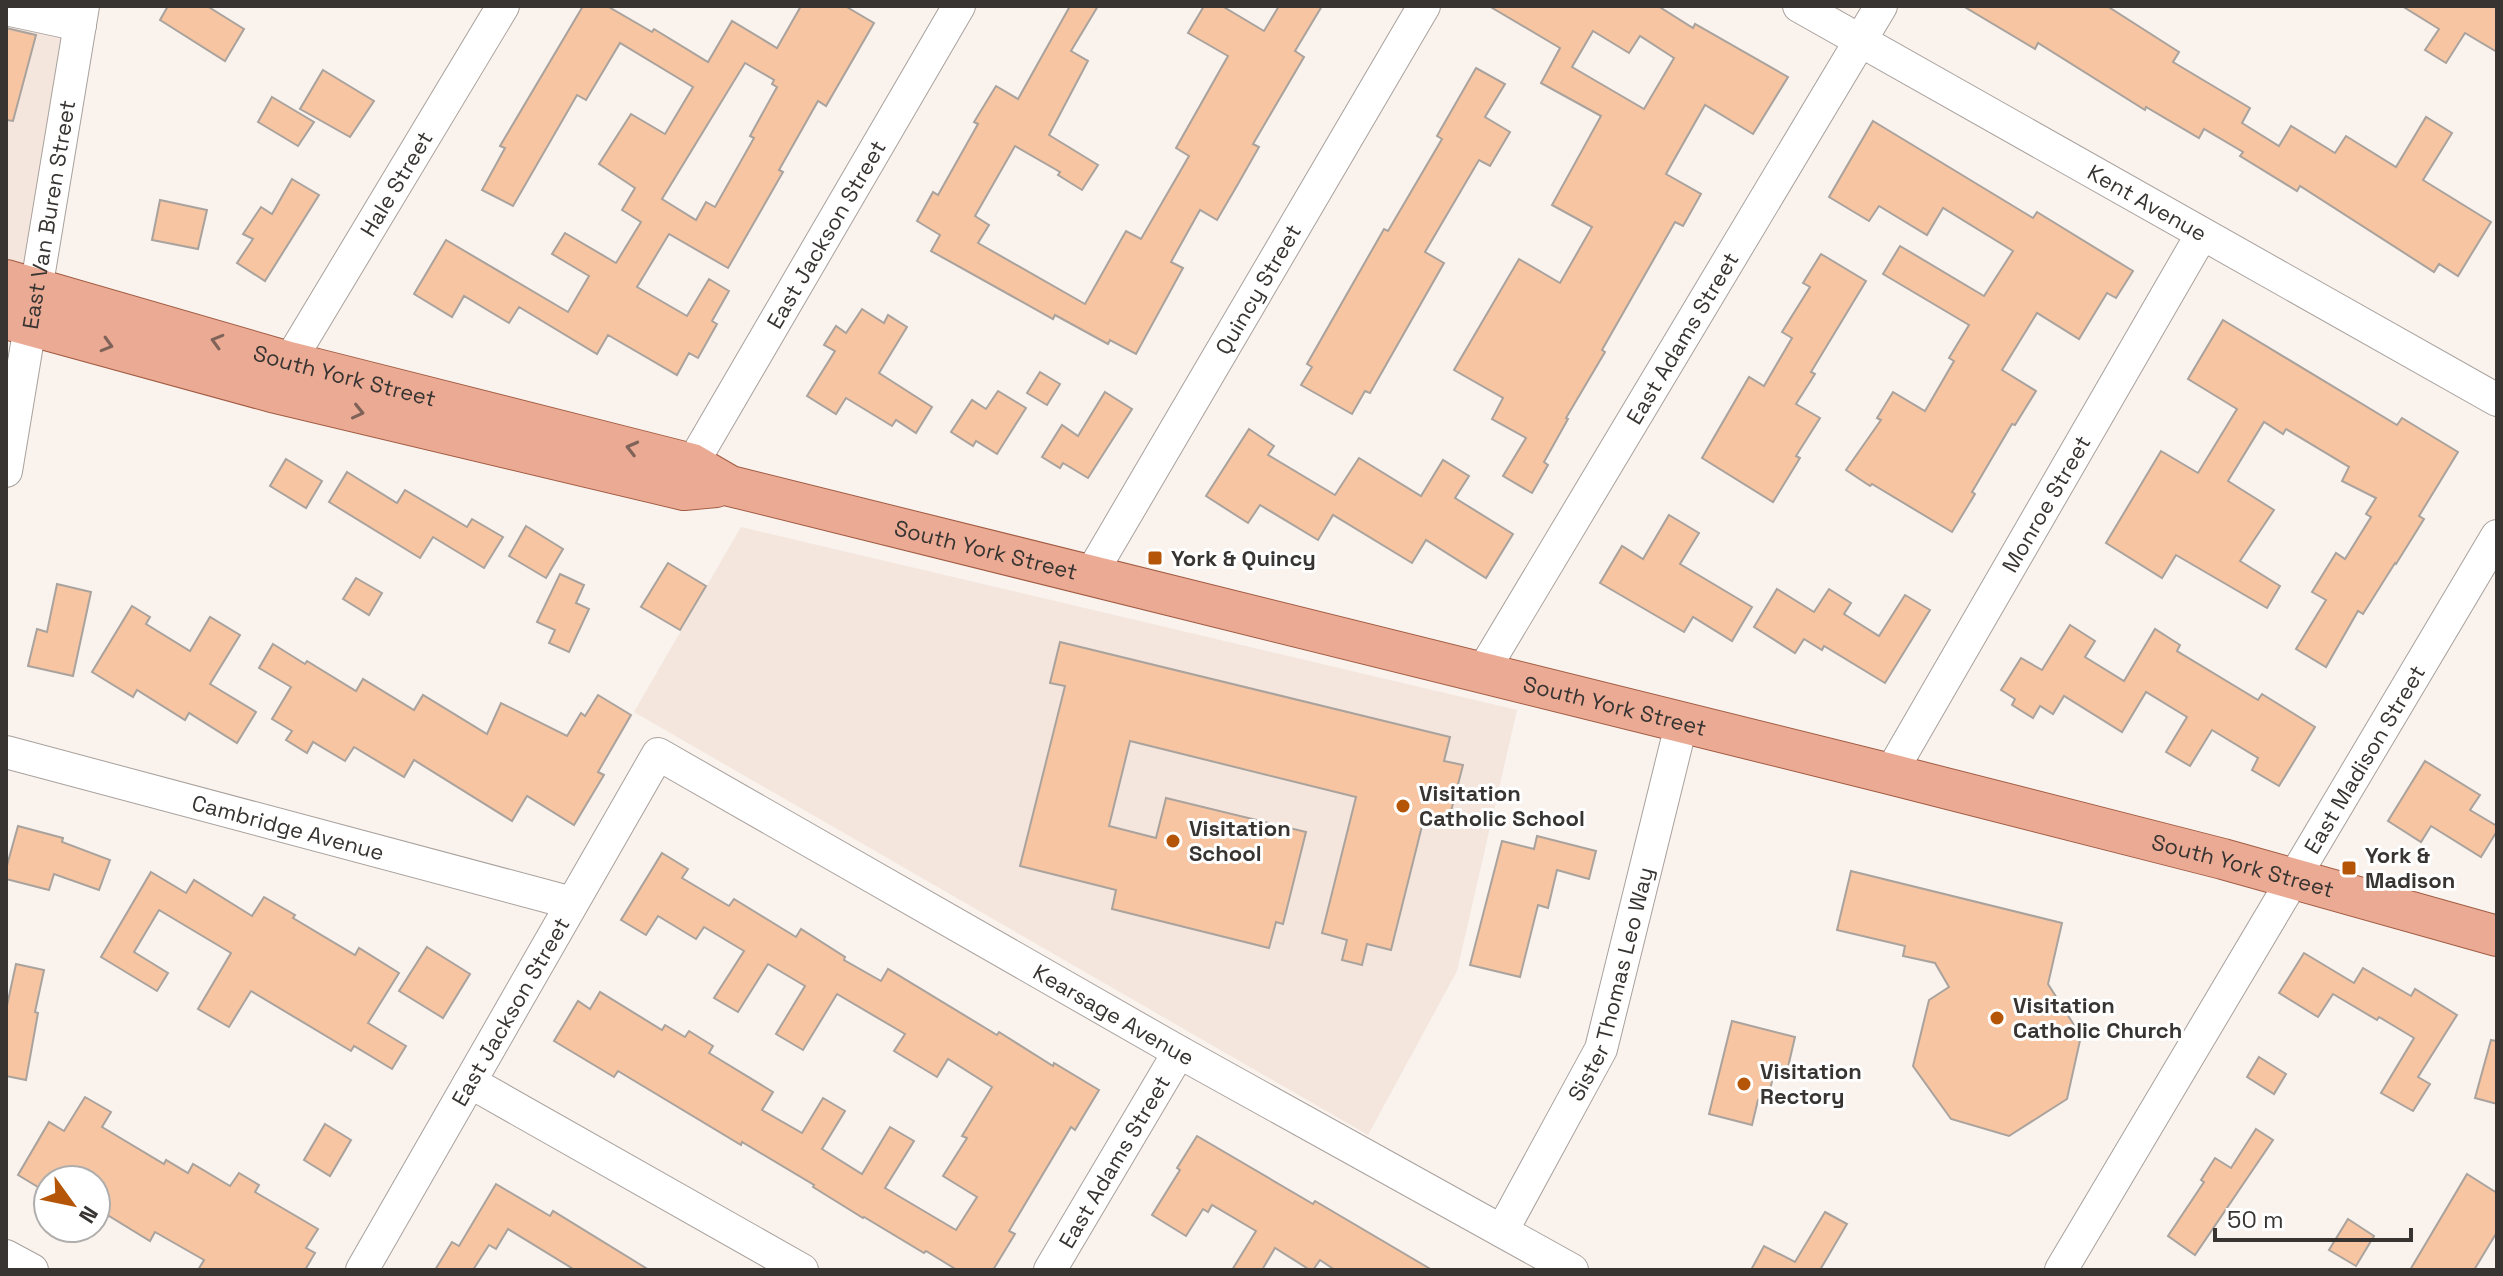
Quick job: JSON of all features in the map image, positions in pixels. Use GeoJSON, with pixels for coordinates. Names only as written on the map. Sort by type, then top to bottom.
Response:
{"type":"FeatureCollection","features":[{"type":"Feature","properties":{"kind":"main road","name":"South York Street"},"geometry":{"type":"LineString","coordinates":[[20,303],[289,362],[692,464],[730,486],[1682,721],[2223,859],[2497,936]]}},
{"type":"Feature","properties":{"kind":"main road","name":"South York Street"},"geometry":{"type":"LineString","coordinates":[[20,303],[272,392],[684,490],[730,486]]}},
{"type":"Feature","properties":{"kind":"street","name":"Hale Street"},"geometry":{"type":"LineString","coordinates":[[289,362],[503,6]]}},
{"type":"Feature","properties":{"kind":"street","name":"East Jackson Street"},"geometry":{"type":"LineString","coordinates":[[692,464],[959,6]]}},
{"type":"Feature","properties":{"kind":"street","name":"Quincy Street"},"geometry":{"type":"LineString","coordinates":[[1091,574],[1424,6]]}},
{"type":"Feature","properties":{"kind":"street","name":"Kent Avenue"},"geometry":{"type":"LineString","coordinates":[[1799,6],[2497,400]]}},
{"type":"Feature","properties":{"kind":"street","name":"East Adams Street"},"geometry":{"type":"LineString","coordinates":[[1483,671],[1881,6]]}},
{"type":"Feature","properties":{"kind":"street"},"geometry":{"type":"LineString","coordinates":[[6,9],[82,15]]}},
{"type":"Feature","properties":{"kind":"street","name":"East Van Buren Street"},"geometry":{"type":"LineString","coordinates":[[6,471],[20,303],[82,15]]}},
{"type":"Feature","properties":{"kind":"street","name":"Monroe Street"},"geometry":{"type":"LineString","coordinates":[[1890,774],[2202,234]]}},
{"type":"Feature","properties":{"kind":"street","name":"East Madison Street"},"geometry":{"type":"LineString","coordinates":[[2061,1270],[2497,536]]}},
{"type":"Feature","properties":{"kind":"street","name":"Sister Thomas Leo Way"},"geometry":{"type":"LineString","coordinates":[[1502,1231],[1601,1049],[1682,721]]}},
{"type":"Feature","properties":{"kind":"street","name":"Cambridge Avenue"},"geometry":{"type":"LineString","coordinates":[[6,752],[572,903]]}},
{"type":"Feature","properties":{"kind":"street","name":"East Jackson Street"},"geometry":{"type":"LineString","coordinates":[[362,1270],[658,754]]}},
{"type":"Feature","properties":{"kind":"street","name":"Kearsage Avenue"},"geometry":{"type":"LineString","coordinates":[[658,754],[1179,1052],[1572,1270]]}},
{"type":"Feature","properties":{"kind":"street","name":"East Adams Street"},"geometry":{"type":"LineString","coordinates":[[1050,1270],[1179,1052]]}},
{"type":"Feature","properties":{"kind":"street"},"geometry":{"type":"LineString","coordinates":[[470,1082],[802,1270]]}},
{"type":"Feature","properties":{"kind":"street"},"geometry":{"type":"LineString","coordinates":[[6,1256],[32,1270]]}},
{"type":"Feature","properties":{"kind":"shaded area"},"geometry":{"type":"Polygon","coordinates":[[[6,6],[72,6],[25,271],[6,266],[6,6]]]}},
{"type":"Feature","properties":{"kind":"shaded area","name":"Visitation School"},"geometry":{"type":"Polygon","coordinates":[[[741,527],[1517,710],[1457,971],[1368,1135],[634,712],[741,527]]]}},
{"type":"Feature","properties":{"kind":"building"},"geometry":{"type":"Polygon","coordinates":[[[168,6],[207,6],[244,29],[225,61],[160,20],[168,6]]]}},
{"type":"Feature","properties":{"kind":"building"},"geometry":{"type":"Polygon","coordinates":[[[583,6],[607,6],[652,32],[654,29],[708,62],[732,21],[777,48],[801,6],[845,6],[874,23],[826,106],[818,101],[779,170],[783,172],[728,268],[669,234],[637,287],[687,316],[709,279],[729,291],[712,321],[717,324],[698,358],[689,353],[677,375],[608,335],[597,354],[519,307],[509,323],[464,296],[452,317],[414,294],[446,240],[568,312],[589,276],[552,254],[565,233],[616,263],[641,222],[622,210],[635,188],[599,164],[631,114],[665,134],[693,87],[620,43],[586,100],[577,95],[513,206],[482,190],[505,148],[500,146],[583,6]],[[745,63],[662,199],[696,220],[706,202],[715,207],[754,138],[750,136],[777,87],[772,84],[774,80],[745,63]]]}},
{"type":"Feature","properties":{"kind":"building"},"geometry":{"type":"Polygon","coordinates":[[[1070,6],[1098,6],[1071,51],[1088,61],[1049,135],[1098,165],[1082,190],[1058,175],[1060,172],[1015,146],[975,216],[989,225],[978,243],[1085,304],[1126,231],[1141,239],[1189,156],[1176,148],[1228,56],[1188,33],[1204,6],[1222,6],[1264,31],[1279,6],[1322,6],[1295,51],[1304,57],[1253,144],[1259,147],[1217,220],[1200,210],[1171,262],[1183,268],[1136,354],[1110,340],[1108,344],[1055,315],[1053,319],[931,251],[940,235],[917,221],[933,192],[938,195],[978,124],[974,122],[996,86],[1018,99],[1070,6]]]}},
{"type":"Feature","properties":{"kind":"building"},"geometry":{"type":"Polygon","coordinates":[[[1489,6],[1658,6],[1693,28],[1695,24],[1788,77],[1753,134],[1705,105],[1666,174],[1701,194],[1683,226],[1675,222],[1602,350],[1605,352],[1566,418],[1544,462],[1548,465],[1532,493],[1503,476],[1526,438],[1492,419],[1503,398],[1454,370],[1519,259],[1560,283],[1592,227],[1552,205],[1601,116],[1541,83],[1560,48],[1489,6]],[[1593,31],[1572,67],[1644,109],[1674,58],[1640,36],[1629,53],[1593,31]]]}},
{"type":"Feature","properties":{"kind":"building"},"geometry":{"type":"Polygon","coordinates":[[[1963,6],[2107,6],[2179,52],[2173,62],[2250,108],[2242,123],[2279,146],[2291,126],[2335,153],[2346,136],[2396,167],[2426,117],[2452,133],[2423,180],[2491,222],[2458,276],[2439,264],[2434,272],[2300,186],[2297,191],[2240,156],[2243,152],[2204,129],[2199,138],[2146,107],[2145,110],[2038,43],[2035,49],[1963,6]]]}},
{"type":"Feature","properties":{"kind":"building"},"geometry":{"type":"Polygon","coordinates":[[[2402,6],[2497,6],[2497,52],[2465,33],[2446,63],[2425,50],[2439,29],[2402,6]]]}},
{"type":"Feature","properties":{"kind":"building"},"geometry":{"type":"Polygon","coordinates":[[[6,28],[36,35],[13,121],[6,120],[6,28]]]}},
{"type":"Feature","properties":{"kind":"building"},"geometry":{"type":"Polygon","coordinates":[[[1476,68],[1505,84],[1485,117],[1510,132],[1490,166],[1479,160],[1425,252],[1444,263],[1370,393],[1365,391],[1352,414],[1301,385],[1312,367],[1307,364],[1384,229],[1388,231],[1442,139],[1437,136],[1476,68]]]}},
{"type":"Feature","properties":{"kind":"building"},"geometry":{"type":"Polygon","coordinates":[[[323,70],[374,101],[350,137],[300,109],[323,70]]]}},
{"type":"Feature","properties":{"kind":"building"},"geometry":{"type":"Polygon","coordinates":[[[272,97],[314,122],[298,146],[258,122],[272,97]]]}},
{"type":"Feature","properties":{"kind":"building"},"geometry":{"type":"Polygon","coordinates":[[[1873,121],[2033,218],[2037,212],[2133,271],[2116,298],[2107,293],[2079,339],[2037,313],[2002,370],[2036,391],[2015,425],[2012,424],[1952,532],[1846,470],[1881,420],[1877,418],[1893,392],[1925,411],[1954,361],[1949,358],[1969,325],[1883,274],[1900,246],[1984,296],[2013,251],[1943,208],[1927,235],[1879,206],[1869,221],[1829,197],[1873,121]]]}},
{"type":"Feature","properties":{"kind":"building"},"geometry":{"type":"Polygon","coordinates":[[[292,179],[319,195],[265,281],[237,263],[253,239],[243,234],[261,207],[272,214],[292,179]]]}},
{"type":"Feature","properties":{"kind":"building"},"geometry":{"type":"Polygon","coordinates":[[[160,200],[207,210],[198,249],[152,240],[160,200]]]}},
{"type":"Feature","properties":{"kind":"building"},"geometry":{"type":"Polygon","coordinates":[[[1821,254],[1866,281],[1811,372],[1815,374],[1796,404],[1820,418],[1773,502],[1702,458],[1749,377],[1764,386],[1792,338],[1782,332],[1810,287],[1803,283],[1821,254]]]}},
{"type":"Feature","properties":{"kind":"building"},"geometry":{"type":"Polygon","coordinates":[[[862,309],[884,323],[888,315],[907,327],[879,373],[932,407],[916,433],[896,420],[892,426],[846,398],[836,414],[807,396],[835,351],[824,345],[836,326],[846,333],[862,309]]]}},
{"type":"Feature","properties":{"kind":"building"},"geometry":{"type":"Polygon","coordinates":[[[2223,320],[2397,425],[2402,418],[2458,452],[2419,516],[2424,519],[2363,614],[2358,611],[2326,667],[2296,649],[2326,600],[2312,592],[2336,553],[2345,559],[2371,517],[2366,514],[2376,498],[2342,481],[2349,467],[2286,429],[2283,434],[2264,422],[2228,481],[2274,510],[2240,561],[2280,586],[2267,608],[2176,555],[2162,578],[2106,543],[2161,451],[2198,473],[2237,409],[2188,379],[2223,320]]]}},
{"type":"Feature","properties":{"kind":"building"},"geometry":{"type":"Polygon","coordinates":[[[1040,372],[1060,384],[1047,405],[1027,393],[1040,372]]]}},
{"type":"Feature","properties":{"kind":"building"},"geometry":{"type":"Polygon","coordinates":[[[998,391],[1026,408],[997,454],[976,441],[973,446],[951,432],[972,400],[986,409],[998,391]]]}},
{"type":"Feature","properties":{"kind":"building"},"geometry":{"type":"Polygon","coordinates":[[[1105,392],[1132,409],[1088,478],[1063,463],[1060,468],[1042,457],[1062,425],[1078,436],[1105,392]]]}},
{"type":"Feature","properties":{"kind":"building"},"geometry":{"type":"Polygon","coordinates":[[[1249,429],[1274,446],[1268,455],[1335,495],[1359,458],[1421,496],[1443,460],[1469,476],[1455,498],[1513,534],[1486,578],[1426,540],[1412,563],[1333,515],[1318,540],[1260,505],[1248,523],[1206,496],[1249,429]]]}},
{"type":"Feature","properties":{"kind":"building"},"geometry":{"type":"Polygon","coordinates":[[[286,459],[322,481],[306,508],[270,486],[286,459]]]}},
{"type":"Feature","properties":{"kind":"building"},"geometry":{"type":"Polygon","coordinates":[[[347,472],[397,503],[405,490],[467,527],[472,519],[503,537],[484,568],[433,537],[420,558],[329,502],[347,472]]]}},
{"type":"Feature","properties":{"kind":"building"},"geometry":{"type":"Polygon","coordinates":[[[1669,515],[1699,533],[1680,564],[1752,607],[1732,641],[1693,617],[1684,632],[1600,583],[1622,546],[1643,559],[1669,515]]]}},
{"type":"Feature","properties":{"kind":"building"},"geometry":{"type":"Polygon","coordinates":[[[526,526],[563,549],[546,578],[509,556],[526,526]]]}},
{"type":"Feature","properties":{"kind":"building"},"geometry":{"type":"Polygon","coordinates":[[[668,563],[706,586],[680,630],[641,607],[668,563]]]}},
{"type":"Feature","properties":{"kind":"building"},"geometry":{"type":"Polygon","coordinates":[[[560,574],[584,585],[576,603],[589,609],[569,652],[549,643],[555,630],[537,622],[560,574]]]}},
{"type":"Feature","properties":{"kind":"building"},"geometry":{"type":"Polygon","coordinates":[[[356,578],[382,593],[369,615],[343,599],[356,578]]]}},
{"type":"Feature","properties":{"kind":"building"},"geometry":{"type":"Polygon","coordinates":[[[57,584],[91,592],[73,676],[28,666],[37,629],[47,632],[57,584]]]}},
{"type":"Feature","properties":{"kind":"building"},"geometry":{"type":"Polygon","coordinates":[[[1777,589],[1814,612],[1829,589],[1851,603],[1844,614],[1879,636],[1905,595],[1930,610],[1885,683],[1824,646],[1822,650],[1804,639],[1795,653],[1754,627],[1777,589]]]}},
{"type":"Feature","properties":{"kind":"building"},"geometry":{"type":"Polygon","coordinates":[[[132,606],[150,617],[146,624],[190,651],[210,617],[240,635],[210,684],[256,712],[237,743],[189,713],[185,720],[137,690],[133,697],[92,672],[132,606]]]}},
{"type":"Feature","properties":{"kind":"building"},"geometry":{"type":"Polygon","coordinates":[[[2070,625],[2095,641],[2085,657],[2124,681],[2155,629],[2180,645],[2177,651],[2258,700],[2262,694],[2315,727],[2279,786],[2252,770],[2258,758],[2212,730],[2190,766],[2166,752],[2187,717],[2146,692],[2122,732],[2064,696],[2053,714],[2040,706],[2033,718],[2012,705],[2015,699],[2001,690],[2021,658],[2042,670],[2070,625]]]}},
{"type":"Feature","properties":{"kind":"building","name":"Visitation Catholic School"},"geometry":{"type":"Polygon","coordinates":[[[1060,642],[1450,737],[1444,761],[1463,765],[1449,819],[1425,814],[1391,950],[1367,944],[1362,965],[1342,960],[1347,940],[1322,933],[1356,797],[1130,741],[1109,826],[1156,838],[1166,798],[1306,832],[1283,924],[1276,922],[1269,948],[1112,909],[1116,890],[1020,866],[1065,686],[1050,683],[1060,642]]]}},
{"type":"Feature","properties":{"kind":"building"},"geometry":{"type":"Polygon","coordinates":[[[273,644],[356,691],[363,679],[414,710],[423,695],[487,734],[501,703],[567,736],[581,713],[585,716],[598,695],[631,715],[598,772],[604,775],[574,825],[527,796],[512,821],[414,760],[404,777],[354,747],[345,761],[313,742],[307,753],[286,740],[292,731],[272,719],[291,687],[259,668],[273,644]]]}},
{"type":"Feature","properties":{"kind":"building"},"geometry":{"type":"Polygon","coordinates":[[[2425,761],[2480,795],[2470,810],[2497,826],[2481,857],[2431,826],[2421,842],[2388,821],[2425,761]]]}},
{"type":"Feature","properties":{"kind":"building"},"geometry":{"type":"Polygon","coordinates":[[[18,826],[63,838],[62,842],[110,860],[99,890],[54,874],[49,890],[6,879],[18,826]]]}},
{"type":"Feature","properties":{"kind":"building"},"geometry":{"type":"Polygon","coordinates":[[[1537,836],[1596,851],[1589,879],[1557,870],[1548,908],[1538,905],[1520,977],[1470,965],[1502,841],[1534,849],[1537,836]]]}},
{"type":"Feature","properties":{"kind":"building"},"geometry":{"type":"Polygon","coordinates":[[[662,853],[688,869],[682,878],[729,906],[734,899],[796,937],[801,929],[845,957],[844,960],[881,981],[888,969],[997,1035],[999,1032],[1099,1090],[1075,1130],[1071,1127],[1009,1231],[1015,1234],[993,1270],[957,1270],[926,1251],[924,1253],[742,1142],[741,1145],[618,1071],[614,1077],[554,1041],[578,1001],[590,1009],[600,992],[662,1030],[665,1025],[685,1037],[689,1031],[713,1046],[709,1053],[773,1092],[762,1110],[802,1133],[823,1098],[845,1111],[822,1149],[862,1174],[890,1127],[914,1141],[885,1188],[956,1230],[977,1197],[943,1176],[967,1138],[962,1136],[992,1087],[948,1059],[937,1077],[894,1051],[905,1034],[837,994],[803,1050],[776,1034],[805,986],[768,964],[738,1012],[714,998],[744,951],[704,927],[696,939],[658,916],[646,935],[621,920],[662,853]]]}},
{"type":"Feature","properties":{"kind":"building","name":"Visitation Catholic Church"},"geometry":{"type":"Polygon","coordinates":[[[1851,871],[2062,923],[2048,984],[2081,1036],[2067,1099],[2009,1136],[1951,1119],[1913,1066],[1929,1000],[1949,987],[1935,963],[1903,956],[1905,946],[1837,930],[1851,871]]]}},
{"type":"Feature","properties":{"kind":"building"},"geometry":{"type":"Polygon","coordinates":[[[151,872],[186,893],[194,880],[252,916],[264,897],[355,955],[359,948],[399,973],[368,1023],[406,1046],[392,1069],[354,1046],[351,1051],[251,991],[229,1027],[198,1009],[231,953],[159,910],[134,952],[168,973],[157,991],[101,957],[151,872]]]}},
{"type":"Feature","properties":{"kind":"building"},"geometry":{"type":"Polygon","coordinates":[[[427,947],[470,974],[443,1018],[399,991],[427,947]]]}},
{"type":"Feature","properties":{"kind":"building"},"geometry":{"type":"Polygon","coordinates":[[[2304,953],[2354,983],[2363,968],[2411,996],[2415,989],[2457,1015],[2418,1077],[2430,1084],[2413,1111],[2381,1093],[2414,1038],[2333,994],[2318,1017],[2279,993],[2304,953]]]}},
{"type":"Feature","properties":{"kind":"building"},"geometry":{"type":"Polygon","coordinates":[[[16,964],[44,970],[26,1080],[6,1076],[6,1010],[16,964]]]}},
{"type":"Feature","properties":{"kind":"building","name":"Visitation Rectory"},"geometry":{"type":"Polygon","coordinates":[[[1732,1021],[1795,1037],[1788,1067],[1776,1065],[1767,1102],[1758,1100],[1752,1125],[1709,1114],[1732,1021]]]}},
{"type":"Feature","properties":{"kind":"building"},"geometry":{"type":"Polygon","coordinates":[[[2491,1040],[2497,1041],[2497,1104],[2475,1098],[2491,1040]]]}},
{"type":"Feature","properties":{"kind":"building"},"geometry":{"type":"Polygon","coordinates":[[[2259,1057],[2286,1074],[2274,1094],[2247,1077],[2259,1057]]]}},
{"type":"Feature","properties":{"kind":"building"},"geometry":{"type":"Polygon","coordinates":[[[85,1097],[111,1112],[102,1127],[164,1164],[166,1160],[188,1173],[193,1164],[230,1186],[239,1173],[259,1185],[255,1192],[318,1229],[306,1248],[315,1253],[305,1270],[198,1270],[204,1260],[155,1232],[150,1241],[112,1218],[112,1164],[32,1164],[32,1183],[18,1175],[49,1122],[64,1131],[85,1097]]]}},
{"type":"Feature","properties":{"kind":"building"},"geometry":{"type":"Polygon","coordinates":[[[325,1124],[351,1140],[330,1176],[304,1160],[325,1124]]]}},
{"type":"Feature","properties":{"kind":"building"},"geometry":{"type":"Polygon","coordinates":[[[2256,1129],[2273,1140],[2195,1255],[2168,1236],[2204,1182],[2201,1180],[2215,1158],[2231,1168],[2256,1129]]]}},
{"type":"Feature","properties":{"kind":"building"},"geometry":{"type":"Polygon","coordinates":[[[1197,1136],[1432,1270],[1335,1270],[1320,1260],[1310,1270],[1275,1248],[1262,1270],[1232,1270],[1256,1231],[1212,1205],[1208,1212],[1203,1209],[1186,1236],[1152,1215],[1197,1136]]]}},
{"type":"Feature","properties":{"kind":"building"},"geometry":{"type":"Polygon","coordinates":[[[2467,1174],[2497,1193],[2497,1232],[2474,1270],[2410,1270],[2467,1174]]]}},
{"type":"Feature","properties":{"kind":"building"},"geometry":{"type":"Polygon","coordinates":[[[496,1184],[550,1216],[553,1211],[649,1270],[575,1270],[508,1229],[496,1249],[489,1245],[473,1270],[435,1270],[452,1242],[459,1246],[496,1184]]]}},
{"type":"Feature","properties":{"kind":"building"},"geometry":{"type":"Polygon","coordinates":[[[1825,1212],[1847,1224],[1820,1270],[1751,1270],[1764,1246],[1795,1262],[1825,1212]]]}},
{"type":"Feature","properties":{"kind":"building"},"geometry":{"type":"Polygon","coordinates":[[[2348,1219],[2374,1236],[2356,1266],[2329,1250],[2348,1219]]]}},
{"type":"Feature","properties":{"kind":"place","name":"York & Quincy"},"geometry":{"type":"Point","coordinates":[1155,558]}},
{"type":"Feature","properties":{"kind":"place","name":"Visitation Catholic School"},"geometry":{"type":"Point","coordinates":[1403,806]}},
{"type":"Feature","properties":{"kind":"place","name":"Visitation School"},"geometry":{"type":"Point","coordinates":[1173,841]}},
{"type":"Feature","properties":{"kind":"place","name":"York & Madison"},"geometry":{"type":"Point","coordinates":[2349,868]}},
{"type":"Feature","properties":{"kind":"place","name":"Visitation Catholic Church"},"geometry":{"type":"Point","coordinates":[1997,1018]}},
{"type":"Feature","properties":{"kind":"place","name":"Visitation Rectory"},"geometry":{"type":"Point","coordinates":[1744,1084]}}]}
